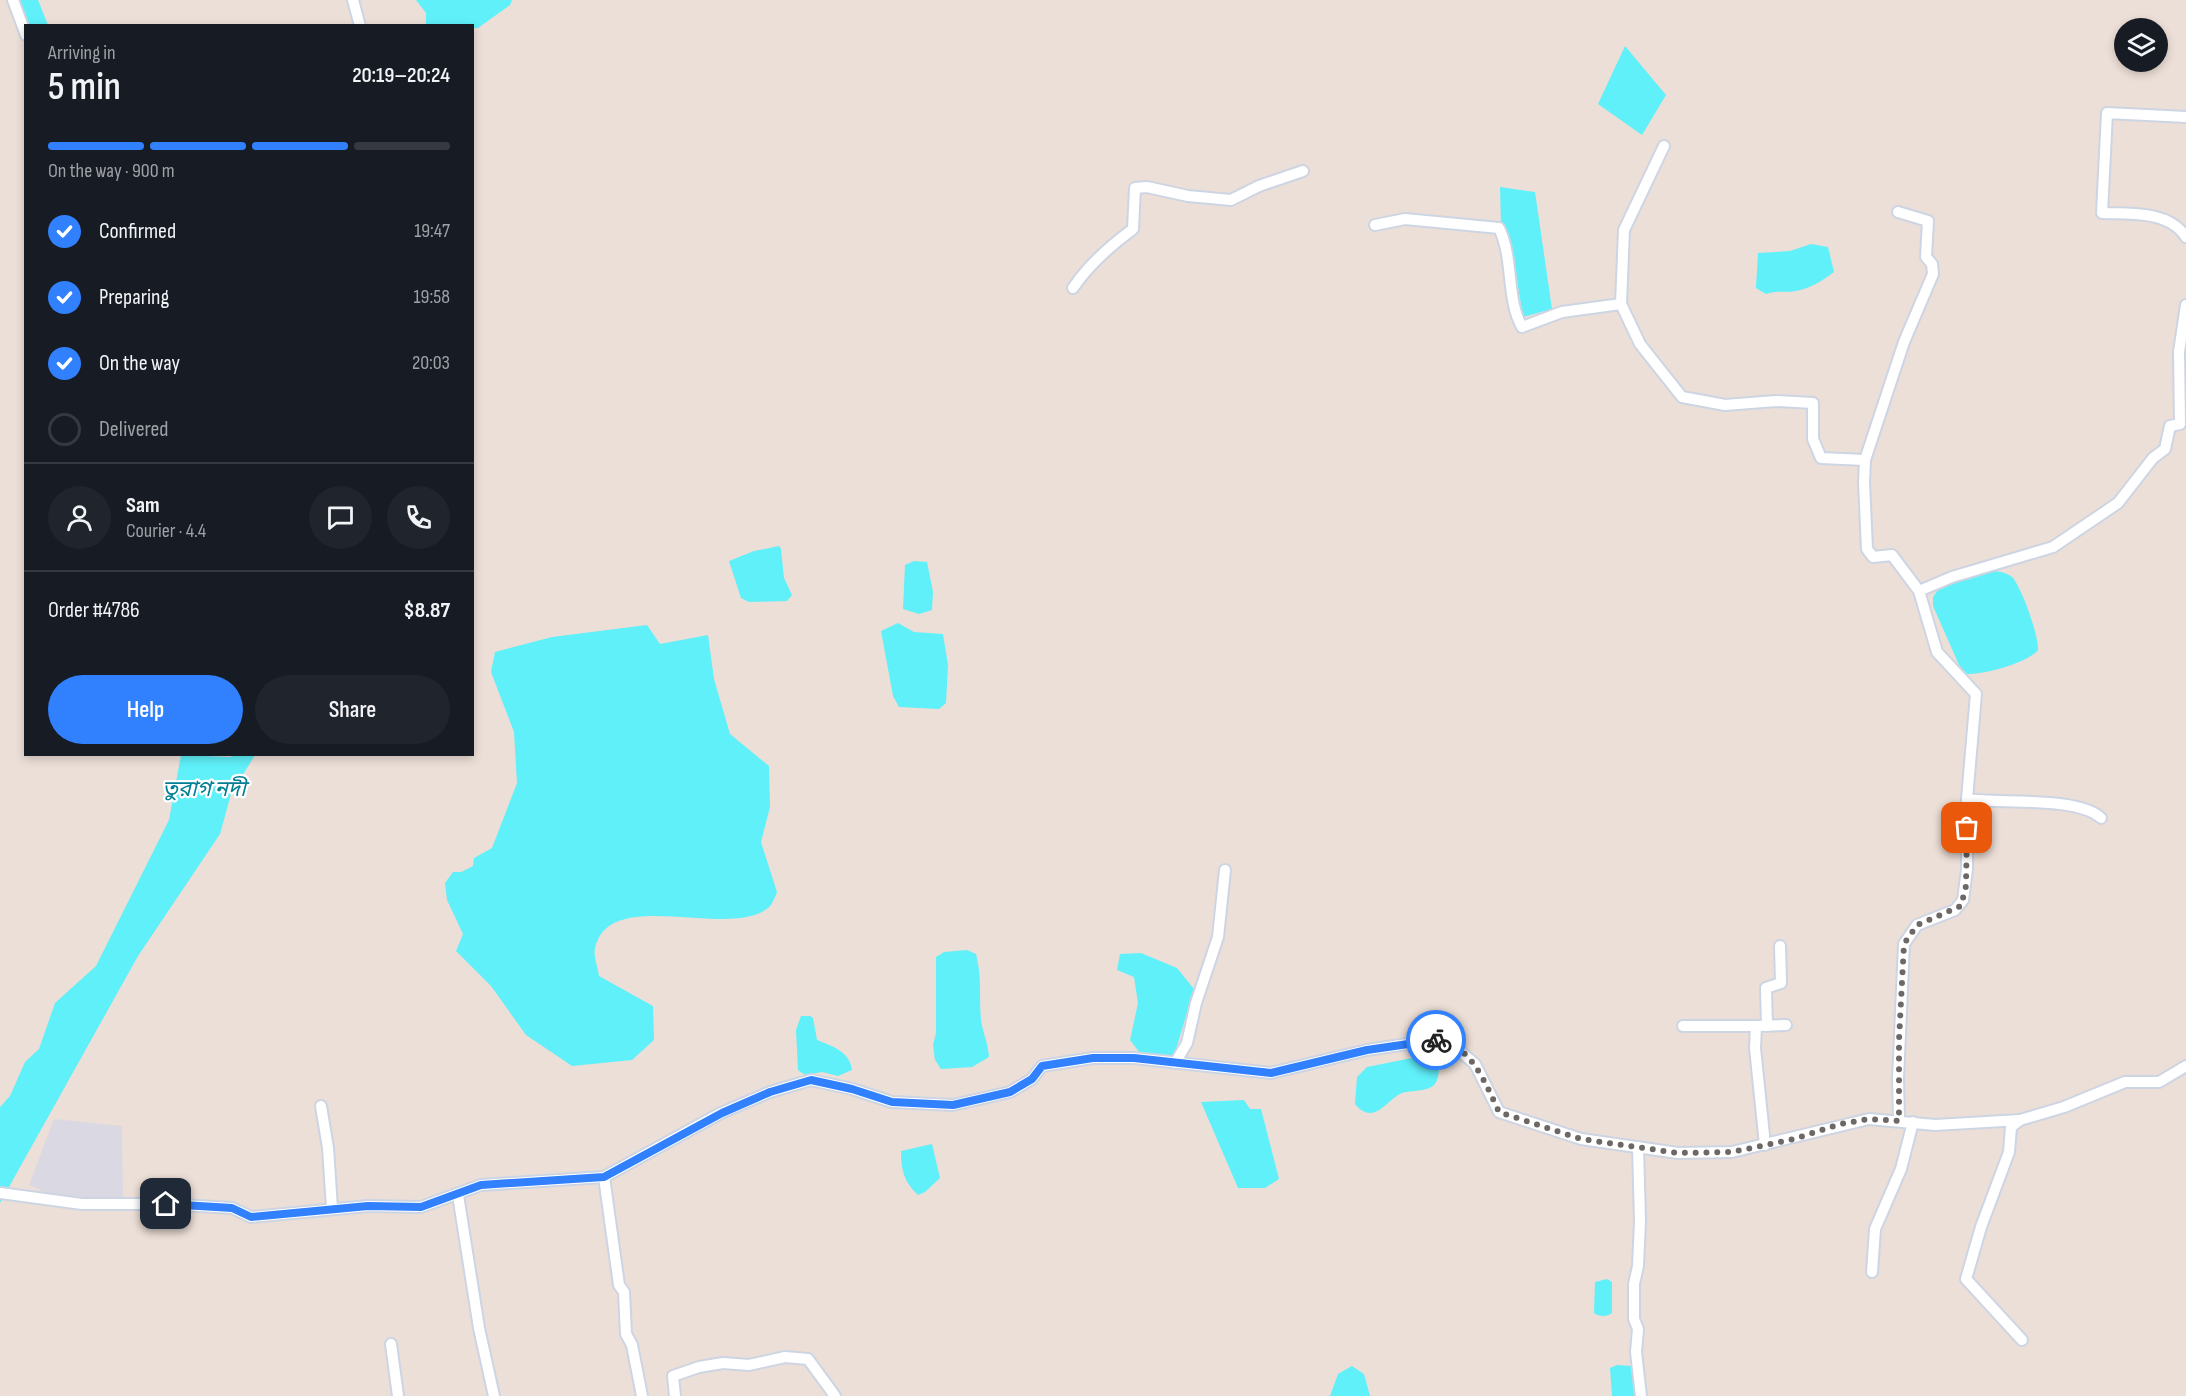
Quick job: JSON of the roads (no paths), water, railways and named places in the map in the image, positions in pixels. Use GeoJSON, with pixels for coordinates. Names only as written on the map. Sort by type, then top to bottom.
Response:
{"type":"FeatureCollection","features":[{"type":"Feature","properties":{"kind":"street"},"geometry":{"type":"LineString","coordinates":[[13,0],[24,30]]}},
{"type":"Feature","properties":{"kind":"street"},"geometry":{"type":"LineString","coordinates":[[353,0],[359,24]]}},
{"type":"Feature","properties":{"kind":"street"},"geometry":{"type":"LineString","coordinates":[[2186,117],[2107,113],[2102,213],[2153,215],[2183,231],[2186,237]]}},
{"type":"Feature","properties":{"kind":"street"},"geometry":{"type":"LineString","coordinates":[[1664,146],[1624,230],[1622,304],[1640,344],[1682,397],[1725,405],[1776,401],[1813,403],[1813,439],[1821,458],[1865,460]]}},
{"type":"Feature","properties":{"kind":"street"},"geometry":{"type":"LineString","coordinates":[[1073,288],[1082,274],[1110,246],[1133,229],[1135,188],[1147,187],[1188,196],[1231,200],[1259,186],[1303,171]]}},
{"type":"Feature","properties":{"kind":"street"},"geometry":{"type":"LineString","coordinates":[[1898,212],[1928,221],[1926,257],[1932,264],[1934,274],[1904,342],[1865,460],[1867,549],[1873,557],[1892,555],[1919,591],[1937,652],[1976,694],[1967,800],[1967,869],[1963,900],[1955,910],[1917,925],[1904,944],[1898,1067],[1899,1121]]}},
{"type":"Feature","properties":{"kind":"street"},"geometry":{"type":"LineString","coordinates":[[1376,225],[1406,219],[1498,228],[1506,244],[1516,316],[1522,327],[1562,312],[1622,304]]}},
{"type":"Feature","properties":{"kind":"street"},"geometry":{"type":"LineString","coordinates":[[1919,591],[1952,577],[2053,547],[2118,503],[2153,458],[2165,449],[2170,426],[2180,424],[2179,352],[2186,305]]}},
{"type":"Feature","properties":{"kind":"street"},"geometry":{"type":"LineString","coordinates":[[1967,800],[2062,804],[2097,814],[2101,818]]}},
{"type":"Feature","properties":{"kind":"street"},"geometry":{"type":"LineString","coordinates":[[1175,1063],[1187,1043],[1196,1003],[1218,937],[1225,870]]}},
{"type":"Feature","properties":{"kind":"street"},"geometry":{"type":"LineString","coordinates":[[1765,1145],[1755,1048],[1761,1026],[1766,988],[1780,983],[1780,946]]}},
{"type":"Feature","properties":{"kind":"street"},"geometry":{"type":"LineString","coordinates":[[1683,1026],[1786,1025]]}},
{"type":"Feature","properties":{"kind":"street"},"geometry":{"type":"LineString","coordinates":[[3,1193],[82,1204],[166,1204],[232,1208],[251,1217],[332,1208],[421,1207],[481,1185],[604,1177],[722,1113],[770,1092],[811,1080],[852,1089],[892,1102],[953,1105],[1010,1092],[1032,1079],[1042,1066],[1093,1058],[1175,1063],[1271,1073],[1367,1050],[1434,1040],[1448,1041],[1475,1064],[1499,1112],[1581,1139],[1678,1153],[1732,1152],[1869,1119],[1935,1125],[2020,1120],[2064,1107],[2125,1082],[2159,1082],[2186,1066]]}},
{"type":"Feature","properties":{"kind":"street"},"geometry":{"type":"LineString","coordinates":[[321,1106],[328,1148],[332,1208]]}},
{"type":"Feature","properties":{"kind":"street"},"geometry":{"type":"LineString","coordinates":[[2020,1120],[2011,1127],[2009,1152],[1981,1227],[1966,1279],[2022,1340]]}},
{"type":"Feature","properties":{"kind":"street"},"geometry":{"type":"LineString","coordinates":[[1872,1272],[1875,1229],[1902,1169],[1913,1122]]}},
{"type":"Feature","properties":{"kind":"street"},"geometry":{"type":"LineString","coordinates":[[1638,1147],[1640,1221],[1638,1266],[1634,1284],[1634,1319],[1638,1329],[1636,1352],[1641,1396]]}},
{"type":"Feature","properties":{"kind":"street"},"geometry":{"type":"LineString","coordinates":[[604,1177],[619,1285],[624,1292],[626,1334],[632,1345],[642,1396]]}},
{"type":"Feature","properties":{"kind":"street"},"geometry":{"type":"LineString","coordinates":[[458,1195],[479,1328],[494,1396]]}},
{"type":"Feature","properties":{"kind":"street"},"geometry":{"type":"LineString","coordinates":[[391,1344],[398,1396]]}},
{"type":"Feature","properties":{"kind":"street"},"geometry":{"type":"LineString","coordinates":[[675,1396],[673,1376],[685,1371],[723,1363],[749,1365],[785,1357],[808,1359],[835,1396]]}},
{"type":"Feature","properties":{"kind":"water"},"geometry":{"type":"Polygon","coordinates":[[[17,0],[38,0],[48,24],[25,24],[17,0]]]}},
{"type":"Feature","properties":{"kind":"water"},"geometry":{"type":"Polygon","coordinates":[[[416,0],[512,0],[510,5],[478,28],[474,28],[474,24],[426,24],[426,13],[416,0]]]}},
{"type":"Feature","properties":{"kind":"water"},"geometry":{"type":"Polygon","coordinates":[[[1625,46],[1666,95],[1642,135],[1598,104],[1625,46]]]}},
{"type":"Feature","properties":{"kind":"water"},"geometry":{"type":"Polygon","coordinates":[[[1500,187],[1535,192],[1552,309],[1523,317],[1510,239],[1501,225],[1500,187]]]}},
{"type":"Feature","properties":{"kind":"water"},"geometry":{"type":"Polygon","coordinates":[[[1811,244],[1828,247],[1834,272],[1815,284],[1791,292],[1766,294],[1756,288],[1758,253],[1790,251],[1811,244]]]}},
{"type":"Feature","properties":{"kind":"water"},"geometry":{"type":"Polygon","coordinates":[[[779,546],[784,578],[792,595],[787,601],[749,602],[741,598],[729,561],[754,551],[779,546]]]}},
{"type":"Feature","properties":{"kind":"water"},"geometry":{"type":"Polygon","coordinates":[[[914,561],[927,562],[933,592],[932,610],[919,614],[903,609],[905,565],[914,561]]]}},
{"type":"Feature","properties":{"kind":"water"},"geometry":{"type":"Polygon","coordinates":[[[1995,571],[2009,575],[2017,584],[2033,624],[2038,650],[2033,655],[2005,667],[1967,674],[1959,665],[1933,606],[1933,597],[1940,587],[1995,571]]]}},
{"type":"Feature","properties":{"kind":"water"},"geometry":{"type":"Polygon","coordinates":[[[898,623],[914,632],[943,634],[948,665],[946,703],[939,709],[899,707],[893,696],[881,631],[898,623]]]}},
{"type":"Feature","properties":{"kind":"water"},"geometry":{"type":"Polygon","coordinates":[[[647,625],[660,644],[708,635],[714,679],[730,734],[769,766],[770,807],[761,842],[777,892],[768,908],[750,916],[726,919],[646,916],[622,920],[605,930],[595,948],[599,976],[653,1006],[654,1040],[632,1060],[572,1066],[526,1035],[491,986],[456,951],[463,934],[447,900],[445,883],[453,872],[461,872],[473,866],[474,858],[492,848],[517,783],[514,732],[491,672],[495,652],[552,637],[647,625]]]}},
{"type":"Feature","properties":{"kind":"water","name":"তুরাগ নদী"},"geometry":{"type":"Polygon","coordinates":[[[181,756],[254,756],[231,794],[220,834],[138,956],[0,1203],[0,1107],[10,1096],[25,1062],[39,1049],[55,1003],[96,966],[169,820],[181,756]]]}},
{"type":"Feature","properties":{"kind":"water"},"geometry":{"type":"Polygon","coordinates":[[[967,950],[976,954],[978,962],[981,1020],[989,1057],[972,1067],[941,1069],[935,1060],[933,1045],[936,1033],[936,957],[944,952],[967,950]]]}},
{"type":"Feature","properties":{"kind":"water"},"geometry":{"type":"Polygon","coordinates":[[[1141,953],[1177,968],[1194,989],[1174,1056],[1140,1053],[1130,1040],[1138,1003],[1134,977],[1117,970],[1120,954],[1141,953]]]}},
{"type":"Feature","properties":{"kind":"water"},"geometry":{"type":"Polygon","coordinates":[[[801,1016],[813,1018],[817,1040],[844,1054],[852,1070],[838,1076],[822,1072],[805,1075],[798,1070],[796,1030],[801,1016]]]}},
{"type":"Feature","properties":{"kind":"water"},"geometry":{"type":"Polygon","coordinates":[[[1422,1056],[1439,1063],[1437,1080],[1434,1085],[1423,1090],[1402,1093],[1374,1112],[1368,1113],[1355,1104],[1357,1077],[1367,1067],[1422,1056]]]}},
{"type":"Feature","properties":{"kind":"water"},"geometry":{"type":"Polygon","coordinates":[[[1244,1100],[1250,1109],[1261,1109],[1279,1179],[1265,1188],[1238,1188],[1201,1102],[1244,1100]]]}},
{"type":"Feature","properties":{"kind":"water"},"geometry":{"type":"Polygon","coordinates":[[[932,1144],[940,1178],[925,1192],[918,1195],[904,1175],[901,1151],[932,1144]]]}},
{"type":"Feature","properties":{"kind":"water"},"geometry":{"type":"Polygon","coordinates":[[[1607,1279],[1612,1282],[1612,1313],[1601,1316],[1594,1313],[1595,1282],[1607,1279]]]}},
{"type":"Feature","properties":{"kind":"water"},"geometry":{"type":"Polygon","coordinates":[[[1617,1365],[1634,1368],[1635,1396],[1612,1396],[1610,1368],[1617,1365]]]}},
{"type":"Feature","properties":{"kind":"water"},"geometry":{"type":"Polygon","coordinates":[[[1352,1366],[1364,1374],[1370,1396],[1330,1396],[1338,1374],[1352,1366]]]}}]}
